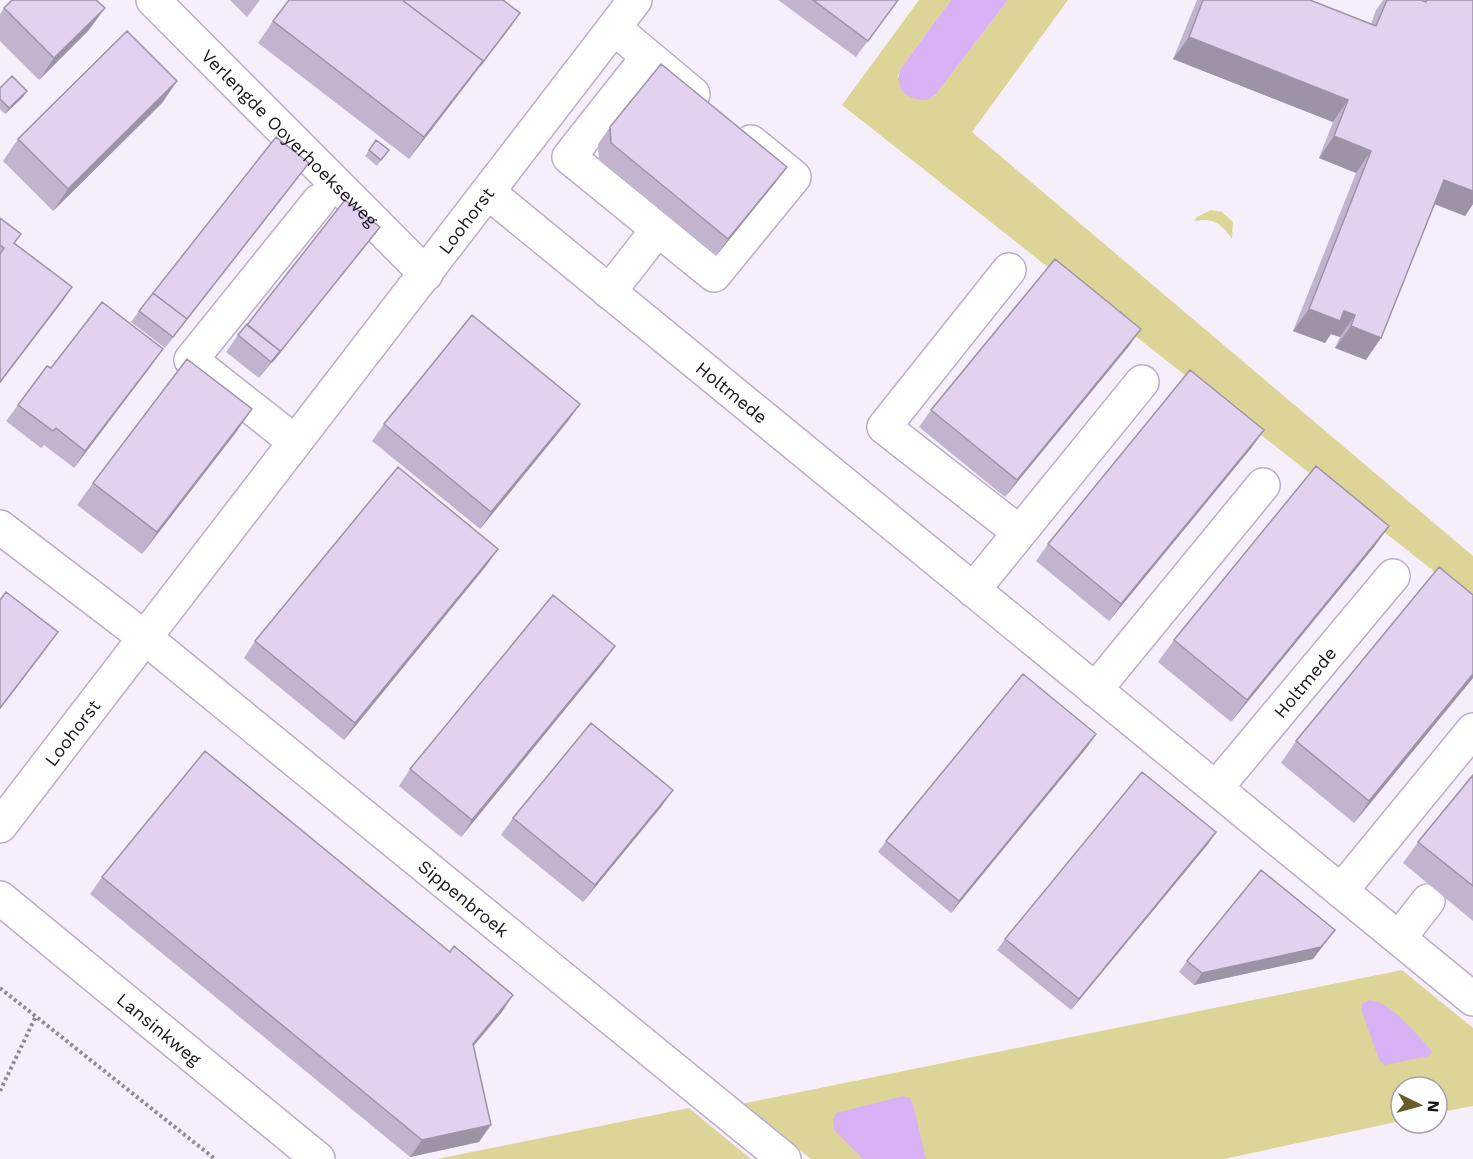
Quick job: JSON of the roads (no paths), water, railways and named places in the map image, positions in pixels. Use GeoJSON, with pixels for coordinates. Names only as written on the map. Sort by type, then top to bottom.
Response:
{"type":"FeatureCollection","features":[{"type":"Feature","properties":{"kind":"street","name":"Verlengde Ooyerhoekseweg"},"geometry":{"type":"LineString","coordinates":[[153,0],[426,274]]}},
{"type":"Feature","properties":{"kind":"street","name":"Loohorst"},"geometry":{"type":"LineString","coordinates":[[0,826],[294,441],[489,193],[635,0]]}},
{"type":"Feature","properties":{"kind":"street"},"geometry":{"type":"LineString","coordinates":[[614,28],[794,177],[714,274],[569,157],[648,57]]}},
{"type":"Feature","properties":{"kind":"street","name":"Holtmede"},"geometry":{"type":"LineString","coordinates":[[489,193],[1473,999]]}},
{"type":"Feature","properties":{"kind":"street"},"geometry":{"type":"LineString","coordinates":[[294,441],[191,360],[319,201]]}},
{"type":"Feature","properties":{"kind":"street"},"geometry":{"type":"LineString","coordinates":[[609,292],[658,229]]}},
{"type":"Feature","properties":{"kind":"street"},"geometry":{"type":"LineString","coordinates":[[1009,270],[884,427],[1019,532]]}},
{"type":"Feature","properties":{"kind":"street"},"geometry":{"type":"LineString","coordinates":[[973,590],[1142,382]]}},
{"type":"Feature","properties":{"kind":"street"},"geometry":{"type":"LineString","coordinates":[[1095,690],[1263,485]]}},
{"type":"Feature","properties":{"kind":"street"},"geometry":{"type":"LineString","coordinates":[[0,527],[144,637]]}},
{"type":"Feature","properties":{"kind":"street","name":"Holtmede"},"geometry":{"type":"LineString","coordinates":[[1216,788],[1393,576]]}},
{"type":"Feature","properties":{"kind":"street","name":"Sippenbroek"},"geometry":{"type":"LineString","coordinates":[[144,637],[784,1159]]}},
{"type":"Feature","properties":{"kind":"street"},"geometry":{"type":"LineString","coordinates":[[1341,891],[1473,730]]}},
{"type":"Feature","properties":{"kind":"street","name":"Lansinkweg"},"geometry":{"type":"LineString","coordinates":[[0,898],[318,1159]]}},
{"type":"Feature","properties":{"kind":"street"},"geometry":{"type":"LineString","coordinates":[[1399,938],[1428,901]]}}]}
